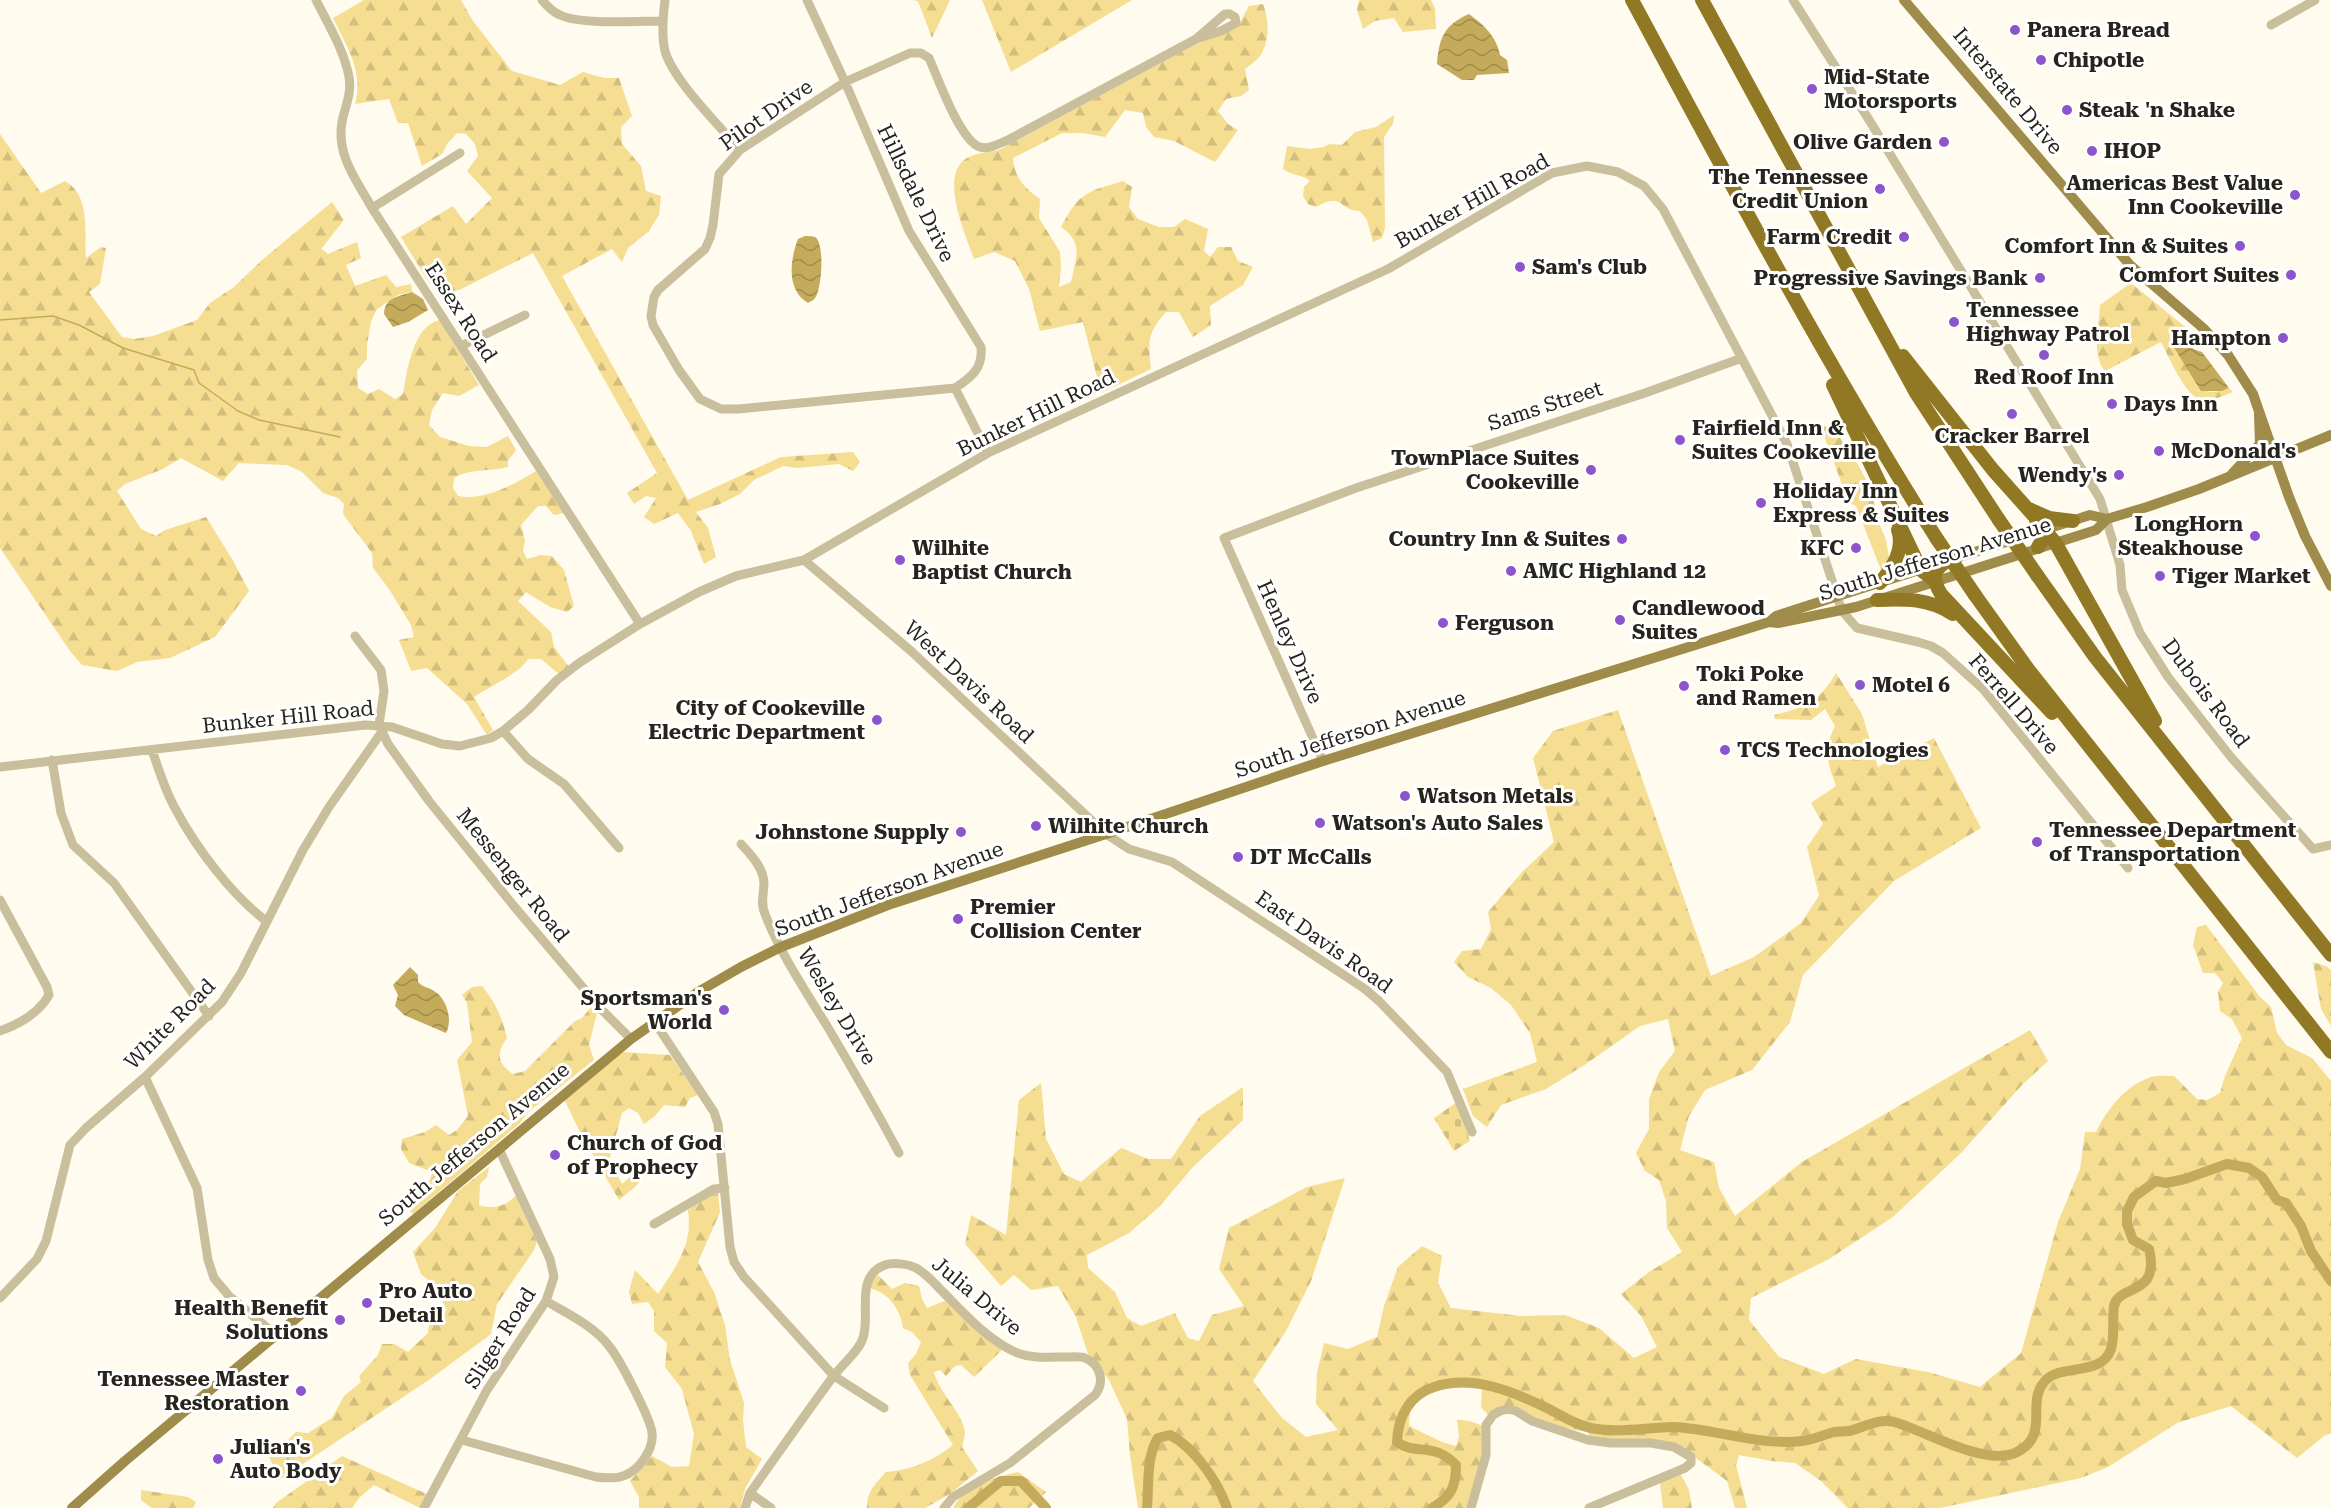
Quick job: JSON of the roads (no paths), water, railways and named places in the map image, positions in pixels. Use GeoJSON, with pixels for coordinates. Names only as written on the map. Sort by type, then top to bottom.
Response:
{"type":"FeatureCollection","features":[{"type":"Feature","properties":{"kind":"highway"},"geometry":{"type":"LineString","coordinates":[[1632,0],[1788,291],[1881,451],[1937,539],[2028,669],[2331,1052]]}},
{"type":"Feature","properties":{"kind":"highway"},"geometry":{"type":"LineString","coordinates":[[1702,0],[1861,296],[1916,393],[1999,520],[2095,657],[2331,955]]}},
{"type":"Feature","properties":{"kind":"highway"},"geometry":{"type":"LineString","coordinates":[[1788,291],[1921,570],[1935,581],[1945,600],[2126,794]]}},
{"type":"Feature","properties":{"kind":"highway"},"geometry":{"type":"LineString","coordinates":[[1861,296],[1935,398],[2025,507],[2036,517],[2043,539],[2038,547]]}},
{"type":"Feature","properties":{"kind":"highway"},"geometry":{"type":"LineString","coordinates":[[2025,507],[2049,518],[2073,521]]}},
{"type":"Feature","properties":{"kind":"highway"},"geometry":{"type":"LineString","coordinates":[[1880,583],[1895,562],[1899,552],[1900,535],[1891,508]]}},
{"type":"Feature","properties":{"kind":"highway"},"geometry":{"type":"LineString","coordinates":[[2041,532],[2048,534],[2055,542],[2147,709],[2187,773]]}},
{"type":"Feature","properties":{"kind":"highway"},"geometry":{"type":"LineString","coordinates":[[1935,581],[1935,573],[1946,562]]}},
{"type":"Feature","properties":{"kind":"highway"},"geometry":{"type":"LineString","coordinates":[[1877,600],[1911,598],[1925,601],[1941,607],[1977,633]]}},
{"type":"Feature","properties":{"kind":"main road","name":"Interstate Drive"},"geometry":{"type":"LineString","coordinates":[[1904,0],[2130,265],[2216,342],[2246,381],[2259,408],[2305,536],[2331,586]]}},
{"type":"Feature","properties":{"kind":"main road"},"geometry":{"type":"LineString","coordinates":[[2229,477],[2260,444],[2259,408]]}},
{"type":"Feature","properties":{"kind":"main road","name":"South Jefferson Avenue"},"geometry":{"type":"LineString","coordinates":[[1769,622],[1778,623],[1842,611],[2096,530],[2107,519],[2229,477],[2331,435]]}},
{"type":"Feature","properties":{"kind":"main road","name":"South Jefferson Avenue"},"geometry":{"type":"LineString","coordinates":[[72,1508],[631,1039],[698,992],[781,946],[881,907],[1323,761],[1769,622],[1776,616],[2090,515],[2107,519]]}},
{"type":"Feature","properties":{"kind":"street","name":"Essex Road"},"geometry":{"type":"LineString","coordinates":[[316,0],[339,48],[350,79],[350,95],[342,120],[341,146],[348,164],[372,208],[640,624]]}},
{"type":"Feature","properties":{"kind":"street"},"geometry":{"type":"LineString","coordinates":[[542,0],[561,16],[577,20],[663,21]]}},
{"type":"Feature","properties":{"kind":"street"},"geometry":{"type":"LineString","coordinates":[[665,0],[664,48],[669,63],[740,150]]}},
{"type":"Feature","properties":{"kind":"street","name":"Hillsdale Drive"},"geometry":{"type":"LineString","coordinates":[[807,0],[909,231],[981,347],[982,359],[978,369],[970,378],[955,388]]}},
{"type":"Feature","properties":{"kind":"street"},"geometry":{"type":"LineString","coordinates":[[1792,0],[1880,139],[2100,499],[2107,519]]}},
{"type":"Feature","properties":{"kind":"street"},"geometry":{"type":"LineString","coordinates":[[2271,26],[2315,0]]}},
{"type":"Feature","properties":{"kind":"street","name":"Pilot Drive"},"geometry":{"type":"LineString","coordinates":[[955,388],[738,409],[720,409],[700,399],[663,346],[653,325],[652,306],[658,290],[705,249],[713,225],[719,174],[740,150],[845,82],[910,53],[921,53],[929,58],[962,129],[971,142],[981,148],[993,147],[1196,39]]}},
{"type":"Feature","properties":{"kind":"street"},"geometry":{"type":"LineString","coordinates":[[372,208],[460,153]]}},
{"type":"Feature","properties":{"kind":"street","name":"Bunker Hill Road"},"geometry":{"type":"LineString","coordinates":[[0,767],[392,727],[442,744],[460,746],[478,743],[503,732],[528,711],[557,680],[579,663],[640,624],[719,582],[804,560],[988,453],[1388,269],[1552,173],[1587,166],[1603,168],[1629,177],[1644,186],[1663,209],[1786,444],[1842,611]]}},
{"type":"Feature","properties":{"kind":"street"},"geometry":{"type":"LineString","coordinates":[[461,346],[525,315]]}},
{"type":"Feature","properties":{"kind":"street","name":"Sams Street"},"geometry":{"type":"LineString","coordinates":[[1224,537],[1356,488],[1645,393],[1742,358]]}},
{"type":"Feature","properties":{"kind":"street"},"geometry":{"type":"LineString","coordinates":[[955,388],[988,453]]}},
{"type":"Feature","properties":{"kind":"street","name":"Dubois Road"},"geometry":{"type":"LineString","coordinates":[[2107,519],[2120,565],[2122,590],[2129,610],[2160,665],[2233,759],[2295,831],[2313,849],[2331,845]]}},
{"type":"Feature","properties":{"kind":"street","name":"Henley Drive"},"geometry":{"type":"LineString","coordinates":[[1224,537],[1323,761]]}},
{"type":"Feature","properties":{"kind":"street","name":"West Davis Road"},"geometry":{"type":"LineString","coordinates":[[804,560],[911,651],[1106,834]]}},
{"type":"Feature","properties":{"kind":"street","name":"Ferrell Drive"},"geometry":{"type":"LineString","coordinates":[[1842,611],[1857,628],[1931,646],[1964,670],[1983,689],[2128,868]]}},
{"type":"Feature","properties":{"kind":"street"},"geometry":{"type":"LineString","coordinates":[[355,636],[381,670],[384,691],[380,729]]}},
{"type":"Feature","properties":{"kind":"street","name":"White Road"},"geometry":{"type":"LineString","coordinates":[[0,1298],[37,1259],[46,1241],[70,1145],[209,1016],[233,987],[303,850],[380,729]]}},
{"type":"Feature","properties":{"kind":"street","name":"Messenger Road"},"geometry":{"type":"LineString","coordinates":[[380,729],[429,801],[601,1009],[631,1039]]}},
{"type":"Feature","properties":{"kind":"street"},"geometry":{"type":"LineString","coordinates":[[503,732],[528,759],[564,784],[619,848]]}},
{"type":"Feature","properties":{"kind":"street"},"geometry":{"type":"LineString","coordinates":[[152,750],[174,808],[192,838],[227,883],[248,906],[266,921]]}},
{"type":"Feature","properties":{"kind":"street"},"geometry":{"type":"LineString","coordinates":[[52,760],[61,813],[74,845],[114,883],[209,1016]]}},
{"type":"Feature","properties":{"kind":"street","name":"East Davis Road"},"geometry":{"type":"LineString","coordinates":[[1106,834],[1130,849],[1172,862],[1365,989],[1447,1072],[1472,1132]]}},
{"type":"Feature","properties":{"kind":"street","name":"Wesley Drive"},"geometry":{"type":"LineString","coordinates":[[741,844],[760,869],[764,883],[762,895],[764,914],[861,1082],[899,1153]]}},
{"type":"Feature","properties":{"kind":"street"},"geometry":{"type":"LineString","coordinates":[[0,900],[47,987],[49,995],[39,1010],[28,1018],[0,1031]]}},
{"type":"Feature","properties":{"kind":"street"},"geometry":{"type":"LineString","coordinates":[[654,1021],[714,1112],[718,1124],[730,1247],[734,1262],[758,1293],[834,1376],[885,1408]]}},
{"type":"Feature","properties":{"kind":"street"},"geometry":{"type":"LineString","coordinates":[[145,1077],[197,1188],[208,1260],[214,1278],[229,1296],[276,1335]]}},
{"type":"Feature","properties":{"kind":"street","name":"Sliger Road"},"geometry":{"type":"LineString","coordinates":[[424,1508],[488,1390],[554,1285],[553,1268],[499,1149]]}},
{"type":"Feature","properties":{"kind":"street"},"geometry":{"type":"LineString","coordinates":[[654,1224],[714,1189],[725,1188]]}},
{"type":"Feature","properties":{"kind":"street","name":"Julia Drive"},"geometry":{"type":"LineString","coordinates":[[745,1508],[750,1493],[863,1339],[867,1284],[873,1271],[886,1264],[899,1264],[914,1266],[925,1274],[967,1316],[1014,1352],[1033,1357],[1084,1358],[1096,1367],[1102,1379],[1100,1389],[1095,1395],[1010,1463],[953,1497],[944,1508]]}},
{"type":"Feature","properties":{"kind":"street"},"geometry":{"type":"LineString","coordinates":[[462,1440],[609,1478],[630,1473],[646,1456],[651,1445],[652,1432],[611,1348],[584,1324],[546,1301]]}},
{"type":"Feature","properties":{"kind":"street"},"geometry":{"type":"LineString","coordinates":[[1472,1508],[1486,1455],[1486,1425],[1493,1415],[1508,1409],[1588,1440],[1611,1443],[1651,1443],[1674,1447],[1691,1457],[1691,1463],[1685,1468],[1589,1508]]}},
{"type":"Feature","properties":{"kind":"street"},"geometry":{"type":"LineString","coordinates":[[750,1493],[771,1508]]}},
{"type":"Feature","properties":{"kind":"water"},"geometry":{"type":"Polygon","coordinates":[[[1469,14],[1493,37],[1500,55],[1507,60],[1509,73],[1477,75],[1474,80],[1462,80],[1437,64],[1444,33],[1454,23],[1469,14]]]}},
{"type":"Feature","properties":{"kind":"water"},"geometry":{"type":"Polygon","coordinates":[[[805,236],[815,237],[821,257],[821,276],[817,293],[808,303],[796,290],[792,274],[793,256],[798,239],[805,236]]]}},
{"type":"Feature","properties":{"kind":"water"},"geometry":{"type":"Polygon","coordinates":[[[412,292],[423,299],[428,310],[408,322],[393,327],[384,314],[387,304],[394,298],[412,292]]]}},
{"type":"Feature","properties":{"kind":"water"},"geometry":{"type":"Polygon","coordinates":[[[2174,338],[2181,338],[2193,349],[2202,352],[2229,388],[2222,391],[2201,391],[2173,346],[2174,338]]]}},
{"type":"Feature","properties":{"kind":"water"},"geometry":{"type":"Polygon","coordinates":[[[410,967],[418,975],[418,982],[439,994],[445,1004],[449,1016],[446,1033],[404,1015],[395,1006],[398,995],[393,985],[410,967]]]}},
{"type":"Feature","properties":{"kind":"waterway"},"geometry":{"type":"LineString","coordinates":[[0,320],[53,316],[79,325],[123,348],[194,370],[199,383],[238,411],[259,420],[340,437]]}},
{"type":"Feature","properties":{"kind":"waterway"},"geometry":{"type":"LineString","coordinates":[[1432,1508],[1444,1500],[1451,1491],[1456,1465],[1440,1453],[1404,1446],[1397,1442],[1398,1433],[1406,1408],[1418,1395],[1434,1387],[1449,1384],[1478,1384],[1508,1391],[1578,1424],[1597,1429],[1690,1428],[1786,1442],[1806,1440],[1834,1432],[1851,1431],[1873,1423],[1889,1421],[1973,1452],[2004,1456],[2017,1452],[2033,1437],[2036,1428],[2037,1399],[2039,1390],[2045,1381],[2061,1372],[2090,1367],[2106,1358],[2112,1344],[2114,1306],[2117,1299],[2144,1282],[2149,1275],[2151,1264],[2149,1249],[2133,1240],[2127,1224],[2127,1211],[2134,1197],[2156,1181],[2166,1183],[2185,1179],[2227,1164],[2249,1168],[2262,1177],[2277,1200],[2286,1203],[2301,1226],[2311,1251],[2331,1281]]}},
{"type":"Feature","properties":{"kind":"waterway"},"geometry":{"type":"LineString","coordinates":[[1147,1508],[1149,1472],[1154,1446],[1158,1438],[1170,1435],[1197,1457],[1218,1487],[1227,1508]]}},
{"type":"Feature","properties":{"kind":"waterway"},"geometry":{"type":"LineString","coordinates":[[968,1508],[1001,1481],[1021,1481],[1046,1508]]}},
{"type":"Feature","properties":{"kind":"place","name":"Panera Bread"},"geometry":{"type":"Point","coordinates":[2015,30]}},
{"type":"Feature","properties":{"kind":"place","name":"Chipotle"},"geometry":{"type":"Point","coordinates":[2041,60]}},
{"type":"Feature","properties":{"kind":"place","name":"Mid-State Motorsports"},"geometry":{"type":"Point","coordinates":[1812,89]}},
{"type":"Feature","properties":{"kind":"place","name":"Steak 'n Shake"},"geometry":{"type":"Point","coordinates":[2067,110]}},
{"type":"Feature","properties":{"kind":"place","name":"Olive Garden"},"geometry":{"type":"Point","coordinates":[1944,142]}},
{"type":"Feature","properties":{"kind":"place","name":"IHOP"},"geometry":{"type":"Point","coordinates":[2092,151]}},
{"type":"Feature","properties":{"kind":"place","name":"The Tennessee Credit Union"},"geometry":{"type":"Point","coordinates":[1880,189]}},
{"type":"Feature","properties":{"kind":"place","name":"Americas Best Value Inn Cookeville"},"geometry":{"type":"Point","coordinates":[2295,195]}},
{"type":"Feature","properties":{"kind":"place","name":"Farm Credit"},"geometry":{"type":"Point","coordinates":[1904,237]}},
{"type":"Feature","properties":{"kind":"place","name":"Comfort Inn & Suites"},"geometry":{"type":"Point","coordinates":[2240,246]}},
{"type":"Feature","properties":{"kind":"place","name":"Sam's Club"},"geometry":{"type":"Point","coordinates":[1520,267]}},
{"type":"Feature","properties":{"kind":"place","name":"Comfort Suites"},"geometry":{"type":"Point","coordinates":[2291,275]}},
{"type":"Feature","properties":{"kind":"place","name":"Progressive Savings Bank"},"geometry":{"type":"Point","coordinates":[2040,278]}},
{"type":"Feature","properties":{"kind":"place","name":"Tennessee Highway Patrol"},"geometry":{"type":"Point","coordinates":[1954,322]}},
{"type":"Feature","properties":{"kind":"place","name":"Hampton"},"geometry":{"type":"Point","coordinates":[2283,338]}},
{"type":"Feature","properties":{"kind":"place","name":"Red Roof Inn"},"geometry":{"type":"Point","coordinates":[2044,355]}},
{"type":"Feature","properties":{"kind":"place","name":"Days Inn"},"geometry":{"type":"Point","coordinates":[2112,404]}},
{"type":"Feature","properties":{"kind":"place","name":"Cracker Barrel"},"geometry":{"type":"Point","coordinates":[2012,414]}},
{"type":"Feature","properties":{"kind":"place","name":"Fairfield Inn & Suites Cookeville"},"geometry":{"type":"Point","coordinates":[1680,440]}},
{"type":"Feature","properties":{"kind":"place","name":"McDonald's"},"geometry":{"type":"Point","coordinates":[2159,451]}},
{"type":"Feature","properties":{"kind":"place","name":"TownPlace Suites Cookeville"},"geometry":{"type":"Point","coordinates":[1591,470]}},
{"type":"Feature","properties":{"kind":"place","name":"Wendy's"},"geometry":{"type":"Point","coordinates":[2119,475]}},
{"type":"Feature","properties":{"kind":"place","name":"Holiday Inn Express & Suites"},"geometry":{"type":"Point","coordinates":[1761,503]}},
{"type":"Feature","properties":{"kind":"place","name":"LongHorn Steakhouse"},"geometry":{"type":"Point","coordinates":[2255,536]}},
{"type":"Feature","properties":{"kind":"place","name":"Country Inn & Suites"},"geometry":{"type":"Point","coordinates":[1622,539]}},
{"type":"Feature","properties":{"kind":"place","name":"KFC"},"geometry":{"type":"Point","coordinates":[1856,548]}},
{"type":"Feature","properties":{"kind":"place","name":"Wilhite Baptist Church"},"geometry":{"type":"Point","coordinates":[900,560]}},
{"type":"Feature","properties":{"kind":"place","name":"AMC Highland 12"},"geometry":{"type":"Point","coordinates":[1511,571]}},
{"type":"Feature","properties":{"kind":"place","name":"Tiger Market"},"geometry":{"type":"Point","coordinates":[2160,576]}},
{"type":"Feature","properties":{"kind":"place","name":"Candlewood Suites"},"geometry":{"type":"Point","coordinates":[1620,620]}},
{"type":"Feature","properties":{"kind":"place","name":"Ferguson"},"geometry":{"type":"Point","coordinates":[1443,623]}},
{"type":"Feature","properties":{"kind":"place","name":"Motel 6"},"geometry":{"type":"Point","coordinates":[1860,685]}},
{"type":"Feature","properties":{"kind":"place","name":"Toki Poke and Ramen"},"geometry":{"type":"Point","coordinates":[1684,686]}},
{"type":"Feature","properties":{"kind":"place","name":"City of Cookeville Electric Department"},"geometry":{"type":"Point","coordinates":[877,720]}},
{"type":"Feature","properties":{"kind":"place","name":"TCS Technologies"},"geometry":{"type":"Point","coordinates":[1725,750]}},
{"type":"Feature","properties":{"kind":"place","name":"Watson Metals"},"geometry":{"type":"Point","coordinates":[1405,796]}},
{"type":"Feature","properties":{"kind":"place","name":"Watson's Auto Sales"},"geometry":{"type":"Point","coordinates":[1320,823]}},
{"type":"Feature","properties":{"kind":"place","name":"Wilhite Church"},"geometry":{"type":"Point","coordinates":[1036,826]}},
{"type":"Feature","properties":{"kind":"place","name":"Johnstone Supply"},"geometry":{"type":"Point","coordinates":[961,832]}},
{"type":"Feature","properties":{"kind":"place","name":"Tennessee Department of Transportation"},"geometry":{"type":"Point","coordinates":[2037,842]}},
{"type":"Feature","properties":{"kind":"place","name":"DT McCalls"},"geometry":{"type":"Point","coordinates":[1238,857]}},
{"type":"Feature","properties":{"kind":"place","name":"Premier Collision Center"},"geometry":{"type":"Point","coordinates":[958,919]}},
{"type":"Feature","properties":{"kind":"place","name":"Sportsman's World"},"geometry":{"type":"Point","coordinates":[724,1010]}},
{"type":"Feature","properties":{"kind":"place","name":"Church of God of Prophecy"},"geometry":{"type":"Point","coordinates":[555,1155]}},
{"type":"Feature","properties":{"kind":"place","name":"Pro Auto Detail"},"geometry":{"type":"Point","coordinates":[367,1303]}},
{"type":"Feature","properties":{"kind":"place","name":"Health Benefit Solutions"},"geometry":{"type":"Point","coordinates":[340,1320]}},
{"type":"Feature","properties":{"kind":"place","name":"Tennessee Master Restoration"},"geometry":{"type":"Point","coordinates":[301,1391]}},
{"type":"Feature","properties":{"kind":"place","name":"Julian's Auto Body"},"geometry":{"type":"Point","coordinates":[218,1459]}}]}
